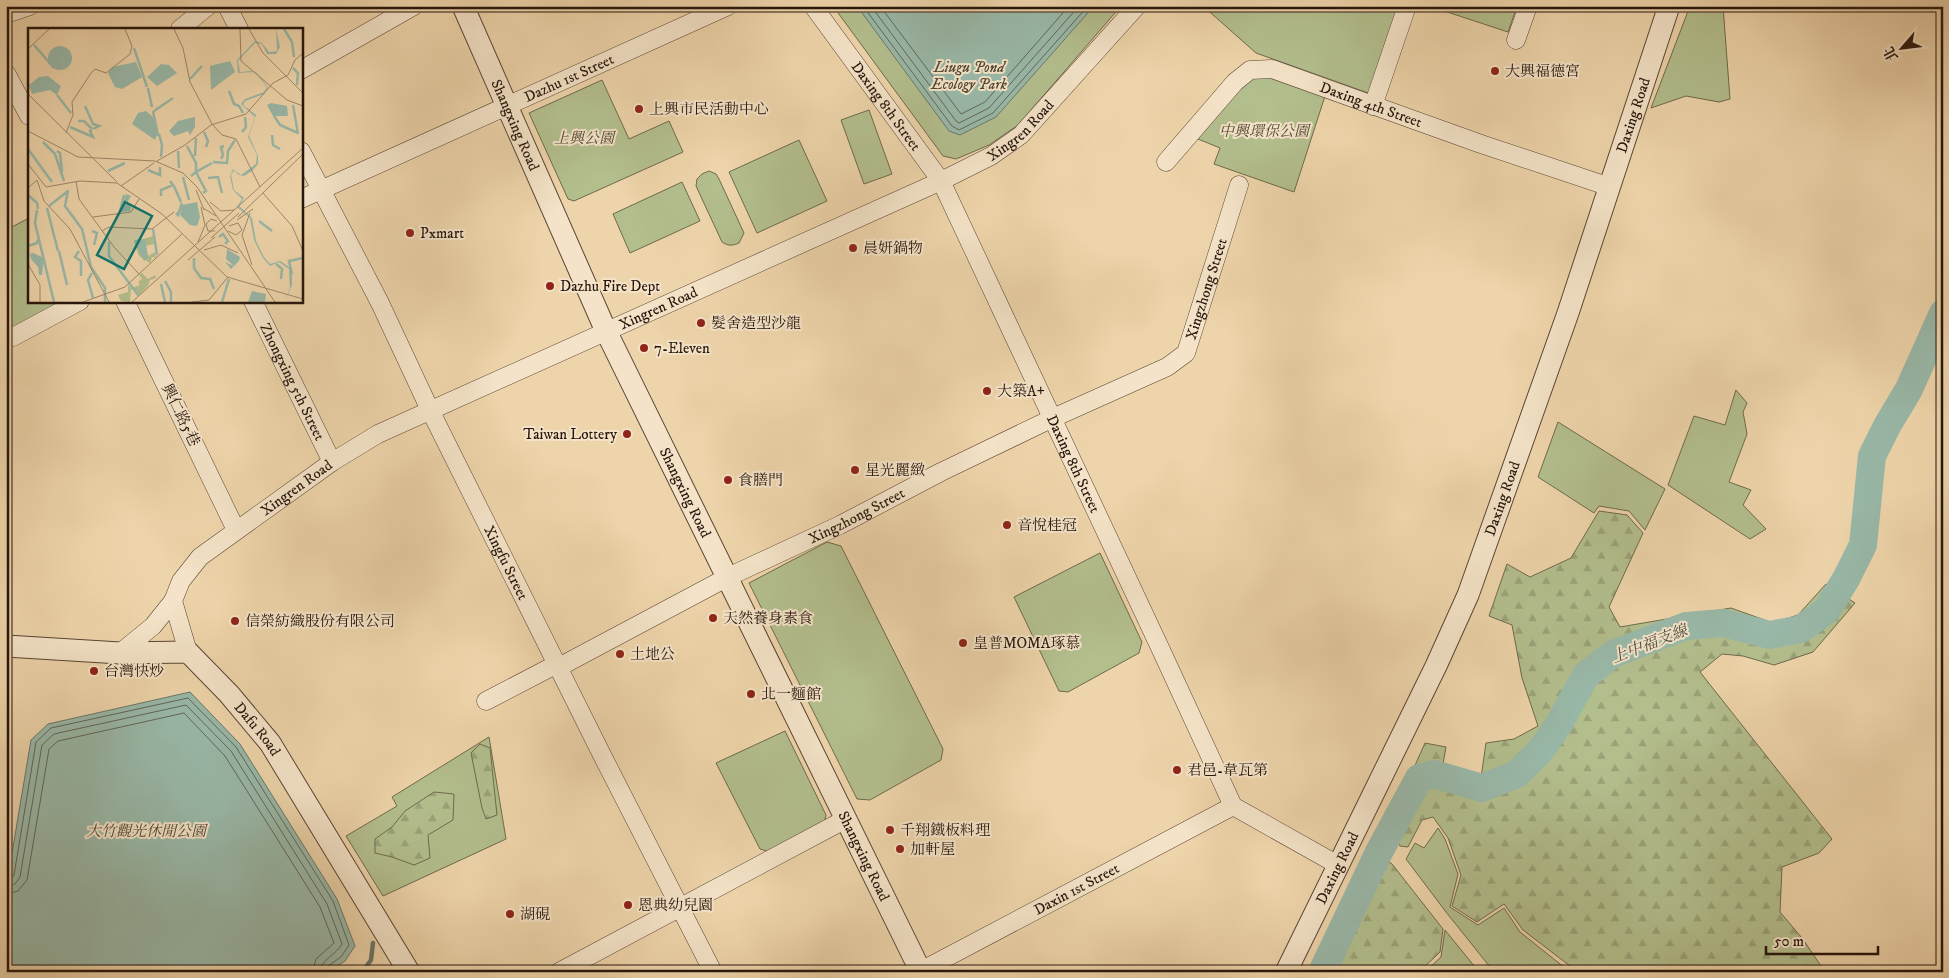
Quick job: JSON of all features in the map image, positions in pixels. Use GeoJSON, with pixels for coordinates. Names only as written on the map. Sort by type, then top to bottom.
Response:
{"type":"FeatureCollection","features":[{"type":"Feature","properties":{"kind":"street"},"geometry":{"type":"LineString","coordinates":[[6,14],[30,6]]}},
{"type":"Feature","properties":{"kind":"street"},"geometry":{"type":"LineString","coordinates":[[181,28],[208,6]]}},
{"type":"Feature","properties":{"kind":"street"},"geometry":{"type":"LineString","coordinates":[[227,6],[238,28]]}},
{"type":"Feature","properties":{"kind":"street"},"geometry":{"type":"LineString","coordinates":[[302,69],[414,6]]}},
{"type":"Feature","properties":{"kind":"street","name":"Shangxing Road"},"geometry":{"type":"LineString","coordinates":[[463,6],[606,331],[920,971]]}},
{"type":"Feature","properties":{"kind":"street","name":"Dazhu 1st Street"},"geometry":{"type":"LineString","coordinates":[[302,199],[728,6]]}},
{"type":"Feature","properties":{"kind":"street","name":"Daxing 8th Street"},"geometry":{"type":"LineString","coordinates":[[813,6],[941,181],[1162,652],[1232,806]]}},
{"type":"Feature","properties":{"kind":"street","name":"Xingren Road"},"geometry":{"type":"LineString","coordinates":[[120,653],[153,626],[173,601],[181,581],[200,557],[332,462],[378,434],[941,181],[991,156],[1021,135],[1137,6]]}},
{"type":"Feature","properties":{"kind":"street"},"geometry":{"type":"LineString","coordinates":[[1373,106],[1407,6]]}},
{"type":"Feature","properties":{"kind":"street"},"geometry":{"type":"LineString","coordinates":[[1516,40],[1528,6]]}},
{"type":"Feature","properties":{"kind":"street","name":"Daxing Road"},"geometry":{"type":"LineString","coordinates":[[1286,972],[1436,666],[1468,595],[1568,313],[1669,6]]}},
{"type":"Feature","properties":{"kind":"street","name":"Daxing 4th Street"},"geometry":{"type":"LineString","coordinates":[[1166,162],[1235,82],[1250,70],[1272,69],[1481,144],[1610,187]]}},
{"type":"Feature","properties":{"kind":"street"},"geometry":{"type":"LineString","coordinates":[[6,73],[28,114]]}},
{"type":"Feature","properties":{"kind":"street","name":"Xingfu Street"},"geometry":{"type":"LineString","coordinates":[[302,153],[380,303],[430,410],[602,755],[713,972]]}},
{"type":"Feature","properties":{"kind":"street","name":"Xingzhong Street"},"geometry":{"type":"LineString","coordinates":[[486,701],[728,577],[840,524],[941,472],[1052,418],[1167,367],[1186,353],[1239,185]]}},
{"type":"Feature","properties":{"kind":"street"},"geometry":{"type":"LineString","coordinates":[[13,338],[78,302]]}},
{"type":"Feature","properties":{"kind":"street","name":"興仁路5巷"},"geometry":{"type":"LineString","coordinates":[[126,302],[236,530]]}},
{"type":"Feature","properties":{"kind":"street","name":"Zhongxing 5th Street"},"geometry":{"type":"LineString","coordinates":[[253,302],[332,462]]}},
{"type":"Feature","properties":{"kind":"street"},"geometry":{"type":"LineString","coordinates":[[6,646],[120,653],[188,652],[173,601]]}},
{"type":"Feature","properties":{"kind":"street","name":"Dafu Road"},"geometry":{"type":"LineString","coordinates":[[188,652],[229,694],[270,743],[409,972]]}},
{"type":"Feature","properties":{"kind":"street"},"geometry":{"type":"LineString","coordinates":[[1232,806],[1338,865]]}},
{"type":"Feature","properties":{"kind":"street","name":"Daxin 1st Street"},"geometry":{"type":"LineString","coordinates":[[920,971],[1232,806]]}},
{"type":"Feature","properties":{"kind":"street"},"geometry":{"type":"LineString","coordinates":[[559,972],[846,819]]}},
{"type":"Feature","properties":{"kind":"green space","name":"Liugu Pond Ecology Park"},"geometry":{"type":"Polygon","coordinates":[[[833,6],[1121,6],[1018,125],[989,145],[956,159],[943,156],[833,6]]]}},
{"type":"Feature","properties":{"kind":"green space"},"geometry":{"type":"Polygon","coordinates":[[[1203,6],[1395,6],[1399,8],[1371,94],[1256,53],[1203,6]]]}},
{"type":"Feature","properties":{"kind":"green space"},"geometry":{"type":"Polygon","coordinates":[[[1429,6],[1517,6],[1508,32],[1429,6]]]}},
{"type":"Feature","properties":{"kind":"green space"},"geometry":{"type":"Polygon","coordinates":[[[1690,6],[1723,6],[1730,99],[1719,102],[1686,96],[1651,108],[1690,6]]]}},
{"type":"Feature","properties":{"kind":"green space","name":"中興環保公園"},"geometry":{"type":"Polygon","coordinates":[[[1259,76],[1277,79],[1325,96],[1294,192],[1214,164],[1220,148],[1198,139],[1205,126],[1245,81],[1259,76]]]}},
{"type":"Feature","properties":{"kind":"green space","name":"上興公園"},"geometry":{"type":"Polygon","coordinates":[[[602,80],[629,139],[669,121],[683,152],[574,201],[568,199],[529,113],[602,80]]]}},
{"type":"Feature","properties":{"kind":"green space"},"geometry":{"type":"Polygon","coordinates":[[[869,110],[892,174],[864,184],[841,120],[869,110]]]}},
{"type":"Feature","properties":{"kind":"green space"},"geometry":{"type":"Polygon","coordinates":[[[799,140],[827,201],[757,233],[729,172],[799,140]]]}},
{"type":"Feature","properties":{"kind":"green space"},"geometry":{"type":"Polygon","coordinates":[[[709,171],[716,174],[719,179],[744,233],[739,243],[734,245],[722,242],[696,186],[697,179],[709,171]]]}},
{"type":"Feature","properties":{"kind":"green space"},"geometry":{"type":"Polygon","coordinates":[[[682,182],[700,221],[630,253],[613,214],[682,182]]]}},
{"type":"Feature","properties":{"kind":"green space"},"geometry":{"type":"Polygon","coordinates":[[[28,219],[28,302],[61,302],[6,332],[6,230],[28,219]]]}},
{"type":"Feature","properties":{"kind":"green space"},"geometry":{"type":"Polygon","coordinates":[[[1736,390],[1747,403],[1743,412],[1747,434],[1729,482],[1751,490],[1743,505],[1766,529],[1750,539],[1668,485],[1694,416],[1725,425],[1736,390]]]}},
{"type":"Feature","properties":{"kind":"green space"},"geometry":{"type":"Polygon","coordinates":[[[1558,422],[1665,489],[1645,530],[1629,511],[1599,506],[1594,513],[1538,477],[1558,422]]]}},
{"type":"Feature","properties":{"kind":"green space"},"geometry":{"type":"Polygon","coordinates":[[[1599,511],[1627,515],[1643,533],[1609,607],[1620,627],[1731,608],[1773,623],[1798,615],[1826,584],[1855,603],[1813,652],[1774,665],[1743,656],[1722,654],[1700,672],[1832,839],[1819,853],[1782,867],[1780,912],[1802,938],[1821,966],[1820,972],[1574,972],[1570,966],[1523,930],[1504,904],[1477,922],[1452,906],[1461,875],[1448,838],[1433,817],[1422,820],[1408,847],[1400,846],[1387,828],[1425,743],[1446,747],[1440,781],[1479,792],[1486,743],[1514,739],[1538,726],[1522,678],[1512,625],[1489,616],[1507,564],[1530,577],[1571,558],[1599,511]]]}},
{"type":"Feature","properties":{"kind":"green space"},"geometry":{"type":"Polygon","coordinates":[[[827,542],[841,546],[943,749],[941,760],[870,800],[857,799],[749,583],[827,542]]]}},
{"type":"Feature","properties":{"kind":"green space"},"geometry":{"type":"Polygon","coordinates":[[[1100,553],[1142,642],[1139,653],[1068,692],[1059,691],[1014,597],[1100,553]]]}},
{"type":"Feature","properties":{"kind":"green space"},"geometry":{"type":"Polygon","coordinates":[[[785,731],[826,815],[824,824],[770,852],[760,849],[716,763],[785,731]]]}},
{"type":"Feature","properties":{"kind":"green space"},"geometry":{"type":"Polygon","coordinates":[[[489,737],[506,839],[383,896],[346,836],[397,806],[392,797],[489,737]]]}},
{"type":"Feature","properties":{"kind":"green space"},"geometry":{"type":"Polygon","coordinates":[[[480,744],[490,748],[497,815],[486,819],[471,753],[480,744]]]}},
{"type":"Feature","properties":{"kind":"green space"},"geometry":{"type":"Polygon","coordinates":[[[434,792],[454,794],[453,820],[428,835],[430,858],[414,865],[375,853],[375,839],[392,827],[405,811],[434,792]]]}},
{"type":"Feature","properties":{"kind":"green space"},"geometry":{"type":"Polygon","coordinates":[[[1438,828],[1445,839],[1458,874],[1450,907],[1478,925],[1504,908],[1520,932],[1570,972],[1494,972],[1406,859],[1415,843],[1424,848],[1438,828]]]}},
{"type":"Feature","properties":{"kind":"green space"},"geometry":{"type":"Polygon","coordinates":[[[1383,857],[1392,864],[1443,929],[1440,952],[1419,972],[1381,972],[1378,970],[1375,972],[1328,972],[1383,857]]]}},
{"type":"Feature","properties":{"kind":"green space"},"geometry":{"type":"Polygon","coordinates":[[[1445,930],[1479,972],[1425,972],[1441,957],[1445,930]]]}},
{"type":"Feature","properties":{"kind":"water","name":"Liugu Pond Ecology Park"},"geometry":{"type":"Polygon","coordinates":[[[857,6],[1094,6],[996,117],[960,135],[949,131],[857,6]]]}},
{"type":"Feature","properties":{"kind":"water","name":"大竹觀光休閒公園"},"geometry":{"type":"Polygon","coordinates":[[[190,692],[240,744],[337,899],[355,946],[345,961],[328,972],[6,972],[6,889],[31,740],[48,724],[190,692]]]}},
{"type":"Feature","properties":{"kind":"waterway","name":"上中福支線"},"geometry":{"type":"LineString","coordinates":[[1322,972],[1379,852],[1419,778],[1434,774],[1482,788],[1517,774],[1541,750],[1560,722],[1586,675],[1613,654],[1686,626],[1723,623],[1770,635],[1801,629],[1826,611],[1846,579],[1863,545],[1872,456],[1909,389],[1943,313]]}},
{"type":"Feature","properties":{"kind":"waterway"},"geometry":{"type":"LineString","coordinates":[[362,972],[371,960],[373,943]]}},
{"type":"Feature","properties":{"kind":"place","name":"大興福德宮"},"geometry":{"type":"Point","coordinates":[1495,71]}},
{"type":"Feature","properties":{"kind":"place","name":"上興市民活動中心"},"geometry":{"type":"Point","coordinates":[639,109]}},
{"type":"Feature","properties":{"kind":"place","name":"Pxmart"},"geometry":{"type":"Point","coordinates":[410,233]}},
{"type":"Feature","properties":{"kind":"place","name":"晨妍鍋物"},"geometry":{"type":"Point","coordinates":[853,248]}},
{"type":"Feature","properties":{"kind":"place","name":"Dazhu Fire Dept"},"geometry":{"type":"Point","coordinates":[550,286]}},
{"type":"Feature","properties":{"kind":"place","name":"髮舍造型沙龍"},"geometry":{"type":"Point","coordinates":[701,323]}},
{"type":"Feature","properties":{"kind":"place","name":"7-Eleven"},"geometry":{"type":"Point","coordinates":[644,348]}},
{"type":"Feature","properties":{"kind":"place","name":"大築A+"},"geometry":{"type":"Point","coordinates":[987,391]}},
{"type":"Feature","properties":{"kind":"place","name":"Taiwan Lottery"},"geometry":{"type":"Point","coordinates":[627,434]}},
{"type":"Feature","properties":{"kind":"place","name":"星光麗緻"},"geometry":{"type":"Point","coordinates":[855,470]}},
{"type":"Feature","properties":{"kind":"place","name":"食膳門"},"geometry":{"type":"Point","coordinates":[728,480]}},
{"type":"Feature","properties":{"kind":"place","name":"音悅桂冠"},"geometry":{"type":"Point","coordinates":[1007,525]}},
{"type":"Feature","properties":{"kind":"place","name":"天然養身素食"},"geometry":{"type":"Point","coordinates":[713,618]}},
{"type":"Feature","properties":{"kind":"place","name":"信榮紡織股份有限公司"},"geometry":{"type":"Point","coordinates":[235,621]}},
{"type":"Feature","properties":{"kind":"place","name":"皇普MOMA琢慕"},"geometry":{"type":"Point","coordinates":[963,643]}},
{"type":"Feature","properties":{"kind":"place","name":"土地公"},"geometry":{"type":"Point","coordinates":[620,654]}},
{"type":"Feature","properties":{"kind":"place","name":"台灣快炒"},"geometry":{"type":"Point","coordinates":[94,671]}},
{"type":"Feature","properties":{"kind":"place","name":"北一麵館"},"geometry":{"type":"Point","coordinates":[751,694]}},
{"type":"Feature","properties":{"kind":"place","name":"君邑-韋瓦第"},"geometry":{"type":"Point","coordinates":[1177,770]}},
{"type":"Feature","properties":{"kind":"place","name":"千翔鐵板料理"},"geometry":{"type":"Point","coordinates":[890,830]}},
{"type":"Feature","properties":{"kind":"place","name":"加軒屋"},"geometry":{"type":"Point","coordinates":[900,849]}},
{"type":"Feature","properties":{"kind":"place","name":"恩典幼兒園"},"geometry":{"type":"Point","coordinates":[628,905]}},
{"type":"Feature","properties":{"kind":"place","name":"湖硯"},"geometry":{"type":"Point","coordinates":[510,914]}}]}
